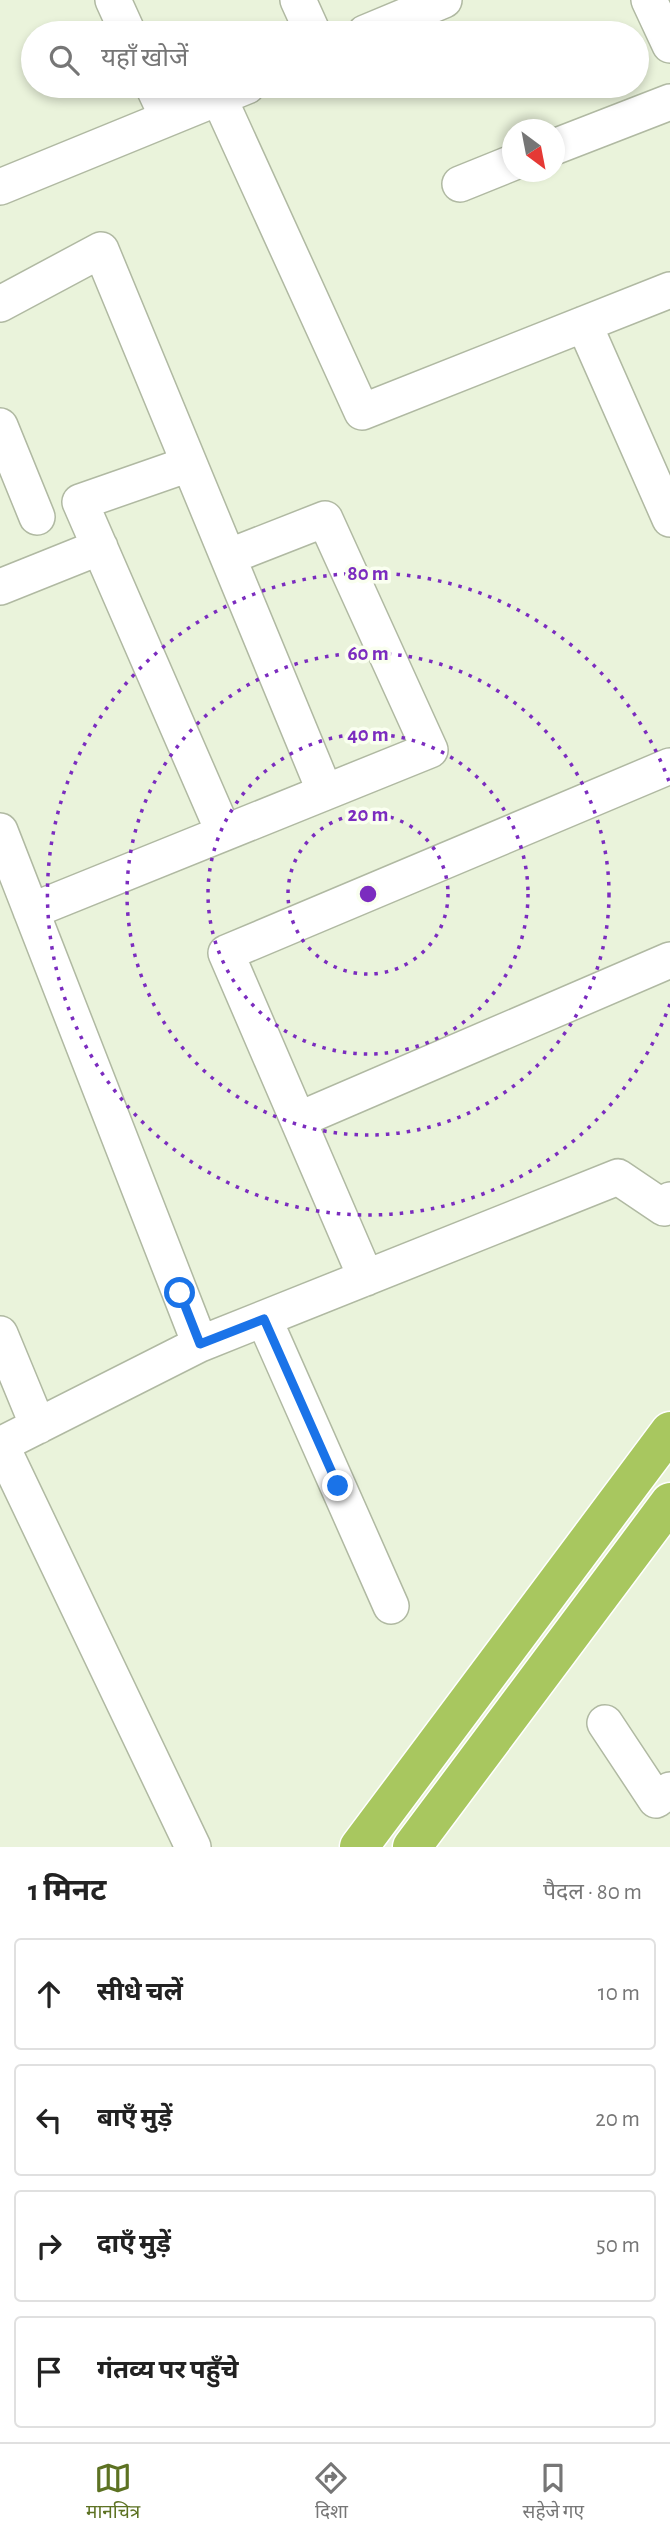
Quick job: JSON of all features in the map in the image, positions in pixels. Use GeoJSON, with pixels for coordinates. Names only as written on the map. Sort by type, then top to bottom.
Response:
{"type":"FeatureCollection","features":[{"type":"Feature","properties":{"kind":"highway"},"geometry":{"type":"LineString","coordinates":[[359,1847],[670,1431]]}},
{"type":"Feature","properties":{"kind":"highway"},"geometry":{"type":"LineString","coordinates":[[412,1847],[670,1502]]}},
{"type":"Feature","properties":{"kind":"street"},"geometry":{"type":"LineString","coordinates":[[113,0],[123,21]]}},
{"type":"Feature","properties":{"kind":"street"},"geometry":{"type":"LineString","coordinates":[[298,0],[308,21]]}},
{"type":"Feature","properties":{"kind":"street"},"geometry":{"type":"LineString","coordinates":[[394,21],[444,0]]}},
{"type":"Feature","properties":{"kind":"street"},"geometry":{"type":"LineString","coordinates":[[649,0],[670,45]]}},
{"type":"Feature","properties":{"kind":"street"},"geometry":{"type":"LineString","coordinates":[[0,187],[160,101],[184,98]]}},
{"type":"Feature","properties":{"kind":"street"},"geometry":{"type":"LineString","coordinates":[[235,98],[362,412],[670,290]]}},
{"type":"Feature","properties":{"kind":"street"},"geometry":{"type":"LineString","coordinates":[[565,143],[670,102]]}},
{"type":"Feature","properties":{"kind":"street"},"geometry":{"type":"LineString","coordinates":[[460,184],[502,167]]}},
{"type":"Feature","properties":{"kind":"street"},"geometry":{"type":"LineString","coordinates":[[0,304],[101,250],[325,792]]}},
{"type":"Feature","properties":{"kind":"street"},"geometry":{"type":"LineString","coordinates":[[584,324],[670,519]]}},
{"type":"Feature","properties":{"kind":"street"},"geometry":{"type":"LineString","coordinates":[[0,426],[37,517]]}},
{"type":"Feature","properties":{"kind":"street"},"geometry":{"type":"LineString","coordinates":[[189,464],[80,502],[224,833]]}},
{"type":"Feature","properties":{"kind":"street"},"geometry":{"type":"LineString","coordinates":[[31,911],[430,750],[325,519],[228,557]]}},
{"type":"Feature","properties":{"kind":"street"},"geometry":{"type":"LineString","coordinates":[[0,587],[100,547]]}},
{"type":"Feature","properties":{"kind":"street"},"geometry":{"type":"LineString","coordinates":[[366,1278],[226,953],[670,766]]}},
{"type":"Feature","properties":{"kind":"street"},"geometry":{"type":"LineString","coordinates":[[0,831],[200,1344]]}},
{"type":"Feature","properties":{"kind":"street"},"geometry":{"type":"LineString","coordinates":[[298,1120],[670,960]]}},
{"type":"Feature","properties":{"kind":"street"},"geometry":{"type":"LineString","coordinates":[[193,1847],[1,1445],[200,1344],[618,1177],[664,1208],[670,1200]]}},
{"type":"Feature","properties":{"kind":"street"},"geometry":{"type":"LineString","coordinates":[[264,1319],[391,1606]]}},
{"type":"Feature","properties":{"kind":"street"},"geometry":{"type":"LineString","coordinates":[[0,1334],[38,1426]]}},
{"type":"Feature","properties":{"kind":"street"},"geometry":{"type":"LineString","coordinates":[[605,1723],[656,1800],[670,1790]]}},
{"type":"Feature","properties":{"kind":"route"},"geometry":{"type":"LineString","coordinates":[[180,1293],[200,1344],[264,1319],[338,1486]]}}]}
